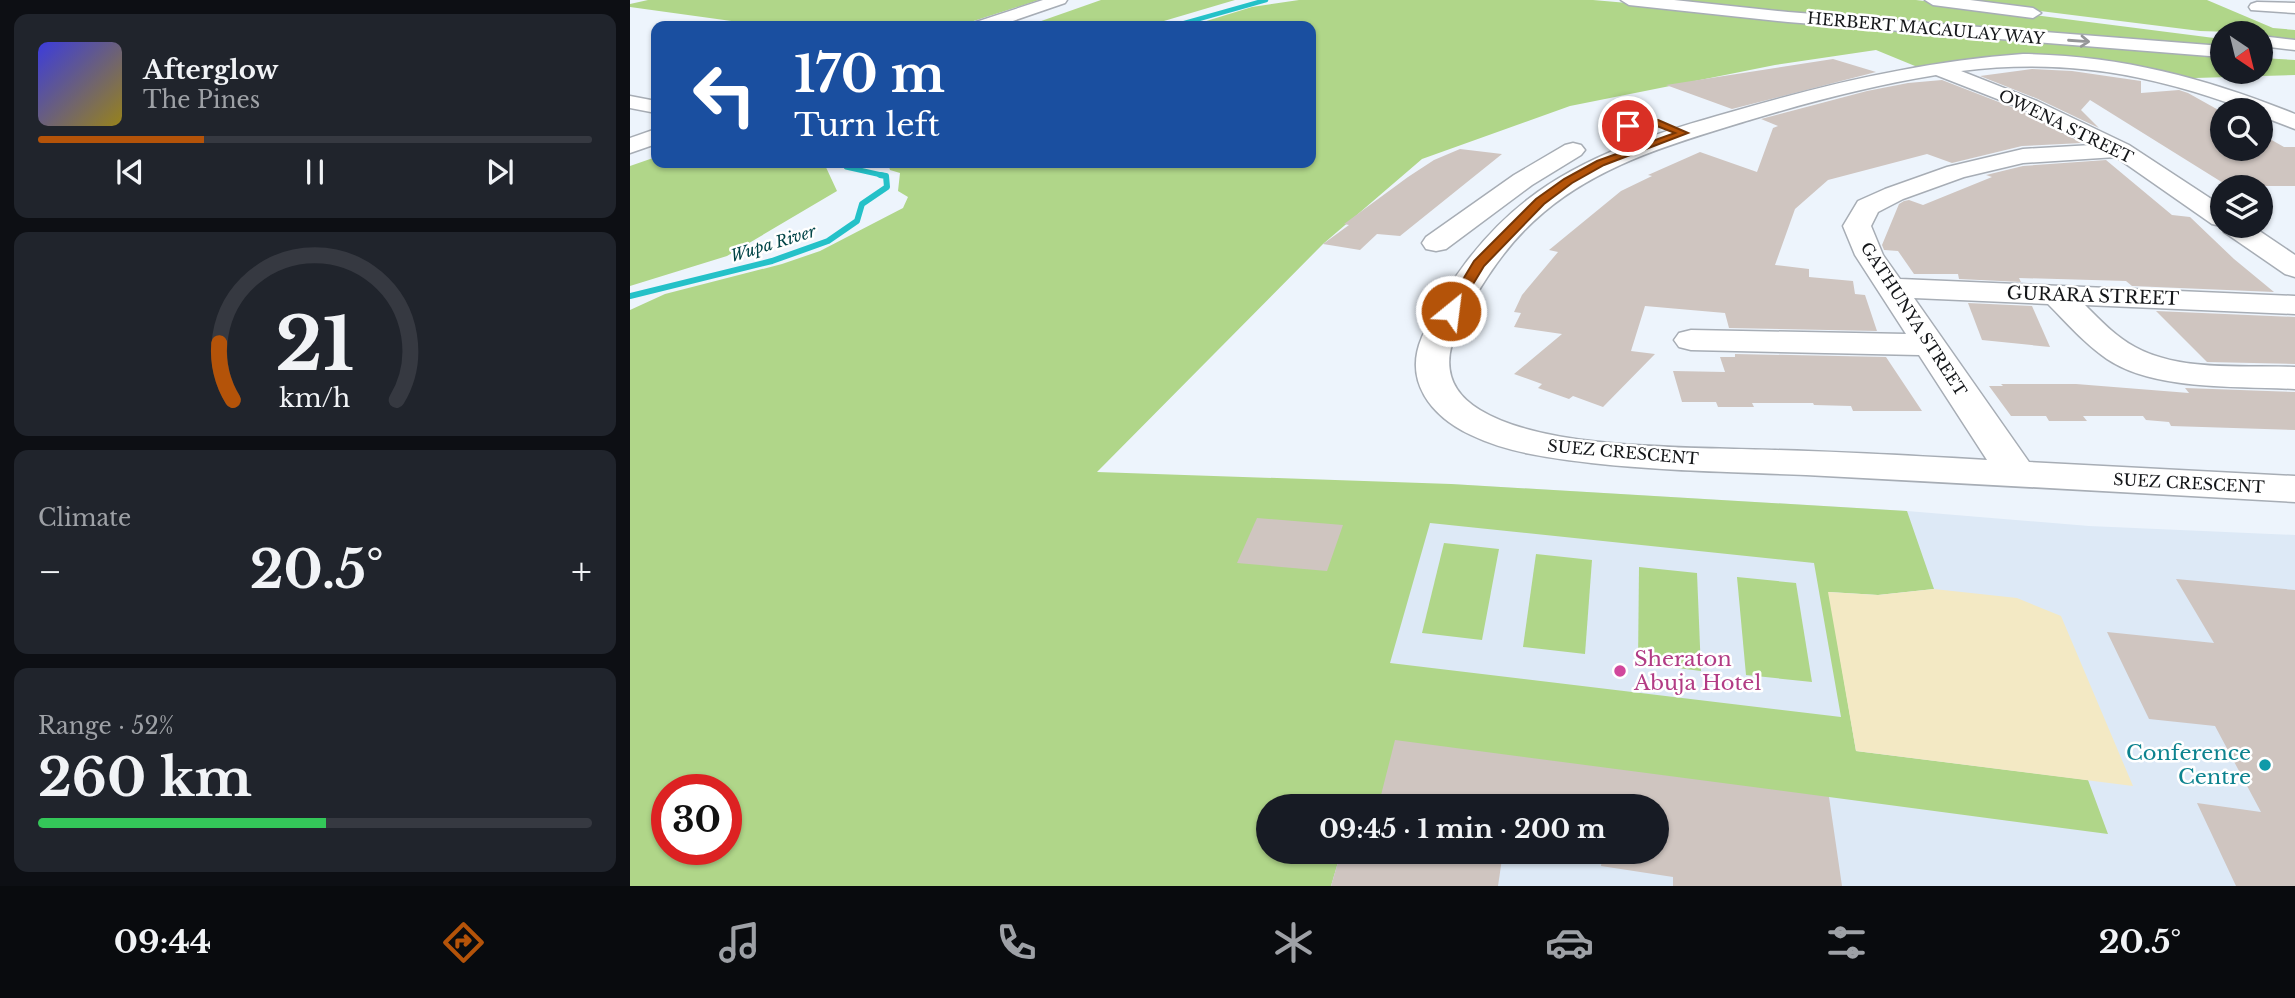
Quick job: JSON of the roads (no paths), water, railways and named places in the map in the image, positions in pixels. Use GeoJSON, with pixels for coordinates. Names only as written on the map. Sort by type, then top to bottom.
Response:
{"type":"FeatureCollection","features":[{"type":"Feature","properties":{"kind":"street"},"geometry":{"type":"LineString","coordinates":[[997,21],[1059,0]]}},
{"type":"Feature","properties":{"kind":"street","name":"HERBERT MACAULAY WAY"},"geometry":{"type":"LineString","coordinates":[[1629,0],[1788,17],[2210,51]]}},
{"type":"Feature","properties":{"kind":"street","name":"HERBERT MACAULAY WAY"},"geometry":{"type":"LineString","coordinates":[[1933,0],[2051,15]]}},
{"type":"Feature","properties":{"kind":"street"},"geometry":{"type":"LineString","coordinates":[[1022,21],[1077,2]]}},
{"type":"Feature","properties":{"kind":"street"},"geometry":{"type":"LineString","coordinates":[[2258,7],[2295,8]]}},
{"type":"Feature","properties":{"kind":"street"},"geometry":{"type":"LineString","coordinates":[[2159,30],[2210,36]]}},
{"type":"Feature","properties":{"kind":"street"},"geometry":{"type":"LineString","coordinates":[[2273,42],[2295,45]]}},
{"type":"Feature","properties":{"kind":"street"},"geometry":{"type":"LineString","coordinates":[[2273,55],[2295,57]]}},
{"type":"Feature","properties":{"kind":"street","name":"SUEZ CRESCENT"},"geometry":{"type":"LineString","coordinates":[[2295,122],[2204,85],[2122,67],[2037,60],[1938,69],[1859,85],[1683,133],[1634,149],[1568,181],[1540,201],[1479,264],[1459,293],[1433,348],[1431,375],[1446,402],[1481,426],[1528,443],[1615,454],[2295,489]]}},
{"type":"Feature","properties":{"kind":"street","name":"OWENA STREET"},"geometry":{"type":"LineString","coordinates":[[1938,69],[2031,105],[2121,150],[2210,210]]}},
{"type":"Feature","properties":{"kind":"street"},"geometry":{"type":"LineString","coordinates":[[630,102],[651,106]]}},
{"type":"Feature","properties":{"kind":"street"},"geometry":{"type":"LineString","coordinates":[[1639,124],[1658,123],[1683,133]]}},
{"type":"Feature","properties":{"kind":"street"},"geometry":{"type":"LineString","coordinates":[[630,146],[651,138]]}},
{"type":"Feature","properties":{"kind":"street"},"geometry":{"type":"LineString","coordinates":[[1436,243],[1523,180],[1591,141]]}},
{"type":"Feature","properties":{"kind":"street"},"geometry":{"type":"LineString","coordinates":[[630,157],[651,150]]}},
{"type":"Feature","properties":{"kind":"street","name":"GATHUNYA STREET"},"geometry":{"type":"LineString","coordinates":[[2016,473],[1869,255],[1857,226],[1867,207],[1894,194],[2000,160],[2048,153],[2121,150]]}},
{"type":"Feature","properties":{"kind":"street"},"geometry":{"type":"LineString","coordinates":[[2251,238],[2295,268]]}},
{"type":"Feature","properties":{"kind":"street","name":"GURARA STREET"},"geometry":{"type":"LineString","coordinates":[[1891,288],[2295,305]]}},
{"type":"Feature","properties":{"kind":"street"},"geometry":{"type":"LineString","coordinates":[[2056,294],[2095,333],[2122,354],[2146,365],[2182,371],[2295,378]]}},
{"type":"Feature","properties":{"kind":"street"},"geometry":{"type":"LineString","coordinates":[[1691,340],[1930,345]]}},
{"type":"Feature","properties":{"kind":"waterway","name":"Wupa River"},"geometry":{"type":"LineString","coordinates":[[1192,21],[1266,0]]}},
{"type":"Feature","properties":{"kind":"waterway","name":"Wupa River"},"geometry":{"type":"LineString","coordinates":[[850,168],[886,176]]}},
{"type":"Feature","properties":{"kind":"waterway","name":"Wupa River"},"geometry":{"type":"LineString","coordinates":[[880,175],[886,176]]}},
{"type":"Feature","properties":{"kind":"waterway","name":"Wupa River"},"geometry":{"type":"LineString","coordinates":[[630,296],[772,261],[828,241],[857,221],[862,204],[887,187],[886,176]]}},
{"type":"Feature","properties":{"kind":"place","name":"Sheraton Abuja Hotel"},"geometry":{"type":"Point","coordinates":[1620,671]}},
{"type":"Feature","properties":{"kind":"place","name":"Conference Centre"},"geometry":{"type":"Point","coordinates":[2265,765]}}]}
